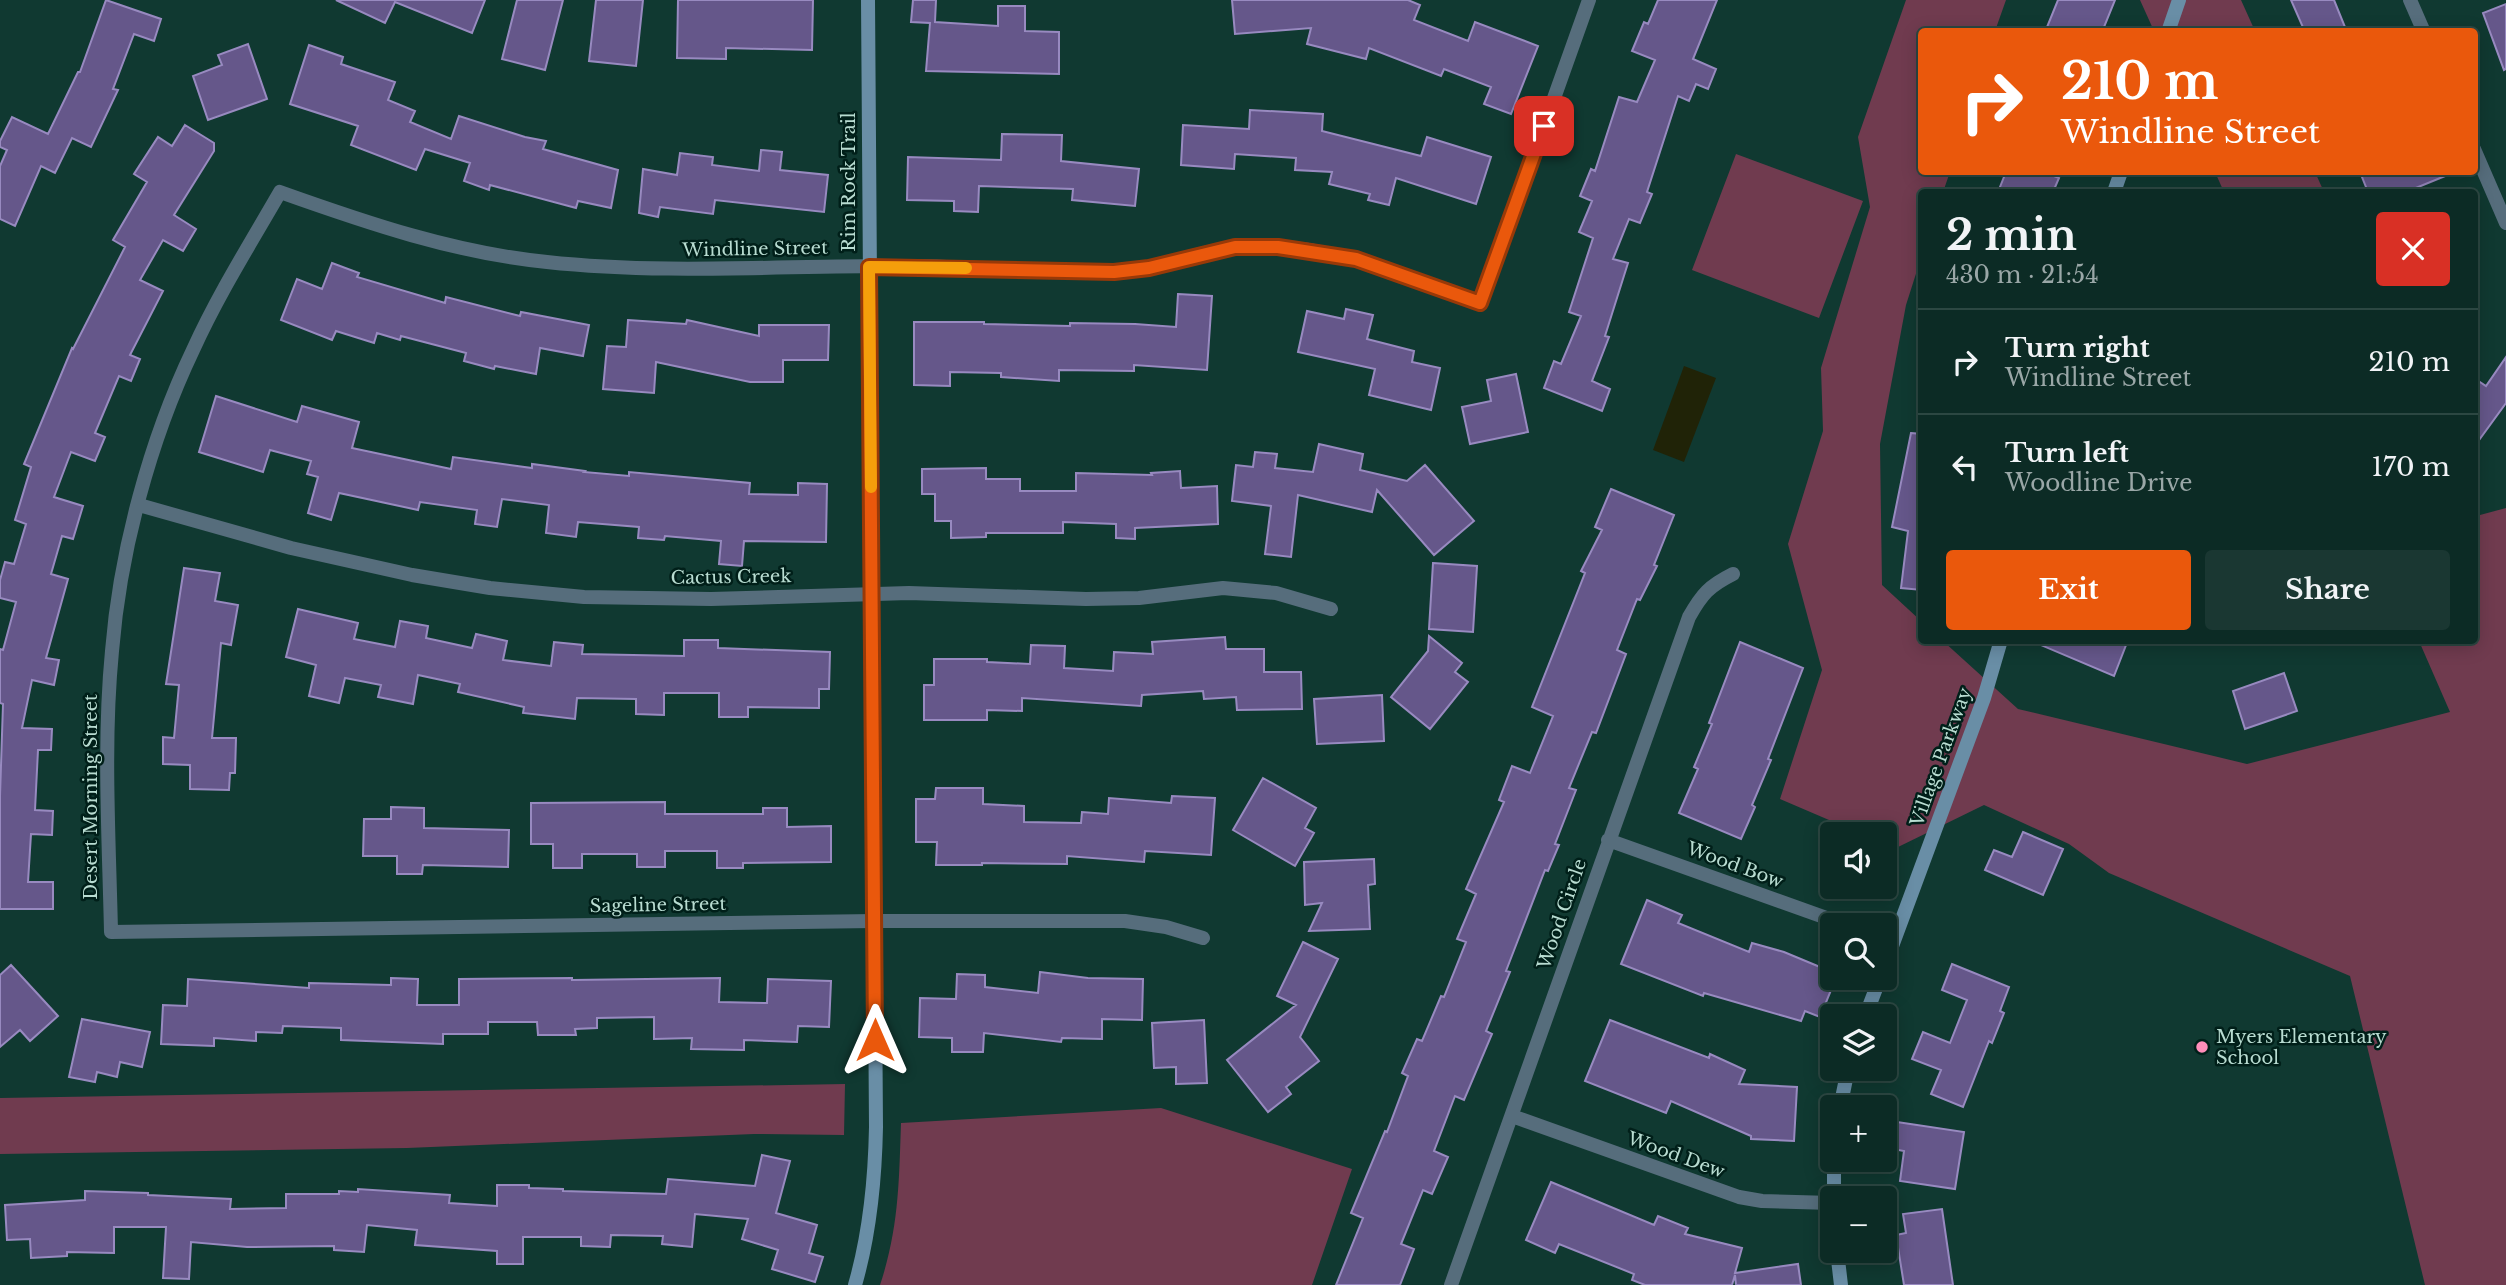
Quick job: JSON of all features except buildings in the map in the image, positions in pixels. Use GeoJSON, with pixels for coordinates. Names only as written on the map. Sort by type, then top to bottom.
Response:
{"type":"FeatureCollection","features":[{"type":"Feature","properties":{"kind":"street","name":"Rim Rock Trail"},"geometry":{"type":"LineString","coordinates":[[855,1285],[867,1234],[874,1177],[868,0]]}},
{"type":"Feature","properties":{"kind":"street","name":"Windline Street"},"geometry":{"type":"LineString","coordinates":[[280,192],[424,238],[495,255],[546,262],[647,270],[869,267],[1114,272],[1149,268],[1235,247],[1278,247],[1356,259],[1480,303],[1589,0]]}},
{"type":"Feature","properties":{"kind":"street"},"geometry":{"type":"LineString","coordinates":[[2169,28],[2179,0]]}},
{"type":"Feature","properties":{"kind":"street"},"geometry":{"type":"LineString","coordinates":[[2410,0],[2422,28]]}},
{"type":"Feature","properties":{"kind":"street"},"geometry":{"type":"LineString","coordinates":[[2478,158],[2506,223]]}},
{"type":"Feature","properties":{"kind":"street","name":"Desert Morning Street"},"geometry":{"type":"LineString","coordinates":[[111,932],[106,739],[111,661],[125,564],[157,440],[192,351],[236,267],[280,192]]}},
{"type":"Feature","properties":{"kind":"street","name":"Cactus Creek"},"geometry":{"type":"LineString","coordinates":[[139,505],[291,548],[412,575],[491,588],[584,597],[673,598],[872,593],[1086,599],[1139,598],[1237,589],[1276,593],[1331,609]]}},
{"type":"Feature","properties":{"kind":"street","name":"Wood Circle"},"geometry":{"type":"LineString","coordinates":[[1451,1285],[1689,617],[1701,595],[1713,584],[1733,574]]}},
{"type":"Feature","properties":{"kind":"street","name":"Village Parkway"},"geometry":{"type":"LineString","coordinates":[[1897,920],[1984,698],[2000,644]]}},
{"type":"Feature","properties":{"kind":"street","name":"Wood Bow"},"geometry":{"type":"LineString","coordinates":[[1608,840],[1820,916]]}},
{"type":"Feature","properties":{"kind":"street","name":"Sageline Street"},"geometry":{"type":"LineString","coordinates":[[111,932],[874,921],[1125,921],[1166,926],[1203,938]]}},
{"type":"Feature","properties":{"kind":"street","name":"Wood Dew"},"geometry":{"type":"LineString","coordinates":[[1512,1116],[1739,1197],[1773,1202],[1820,1201]]}},
{"type":"Feature","properties":{"kind":"street"},"geometry":{"type":"LineString","coordinates":[[1838,1263],[1841,1285]]}},
{"type":"Feature","properties":{"kind":"shaded area"},"geometry":{"type":"Polygon","coordinates":[[[1906,0],[2006,0],[1996,28],[1918,28],[1918,175],[1949,175],[1944,189],[1918,189],[1918,267],[1906,305],[1880,444],[1882,585],[1918,618],[1918,644],[1946,644],[2018,709],[2247,764],[2450,712],[2420,644],[2478,644],[2480,515],[2506,508],[2506,1285],[2425,1285],[2350,976],[2109,873],[2069,844],[1984,805],[1897,848],[1897,822],[1834,822],[1780,799],[1822,670],[1788,544],[1823,431],[1821,368],[1870,207],[1858,137],[1906,0]]]}},
{"type":"Feature","properties":{"kind":"shaded area"},"geometry":{"type":"Polygon","coordinates":[[[2140,0],[2241,0],[2254,28],[2153,28],[2140,0]]]}},
{"type":"Feature","properties":{"kind":"shaded area"},"geometry":{"type":"Polygon","coordinates":[[[1736,154],[1863,201],[1819,318],[1692,270],[1736,154]]]}},
{"type":"Feature","properties":{"kind":"shaded area"},"geometry":{"type":"Polygon","coordinates":[[[2216,175],[2316,175],[2323,189],[2223,189],[2216,175]]]}},
{"type":"Feature","properties":{"kind":"shaded area"},"geometry":{"type":"Polygon","coordinates":[[[1684,366],[1716,378],[1684,462],[1653,450],[1684,366]]]}},
{"type":"Feature","properties":{"kind":"shaded area"},"geometry":{"type":"Polygon","coordinates":[[[845,1084],[844,1135],[754,1134],[407,1148],[0,1154],[0,1098],[845,1084]]]}},
{"type":"Feature","properties":{"kind":"shaded area"},"geometry":{"type":"Polygon","coordinates":[[[1161,1108],[1352,1169],[1312,1285],[880,1285],[894,1224],[901,1123],[1161,1108]]]}},
{"type":"Feature","properties":{"kind":"slow traffic"},"geometry":{"type":"LineString","coordinates":[[871,487],[869,267],[966,268]]}},
{"type":"Feature","properties":{"kind":"place","name":"Myers Elementary School"},"geometry":{"type":"Point","coordinates":[2202,1047]}},
{"type":"Feature","properties":{"kind":"route"},"geometry":{"type":"LineString","coordinates":[[875,1040],[869,267],[1114,272],[1149,268],[1235,247],[1278,247],[1356,259],[1480,303],[1544,126]]}}]}
